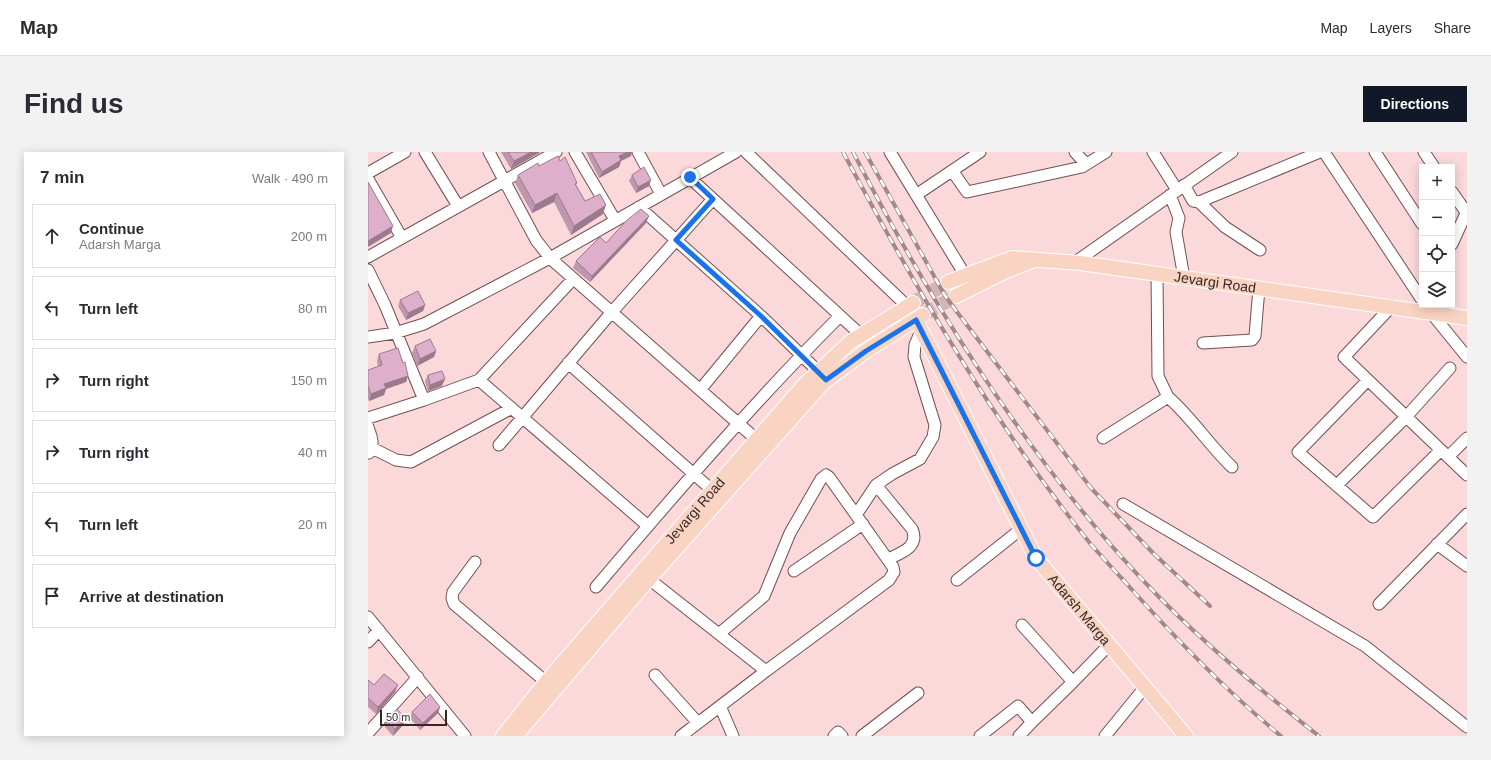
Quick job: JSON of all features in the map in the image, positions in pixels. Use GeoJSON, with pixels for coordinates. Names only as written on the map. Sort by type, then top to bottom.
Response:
{"type":"FeatureCollection","features":[{"type":"Feature","properties":{"kind":"main road","name":"Jevargi Road"},"geometry":{"type":"LineString","coordinates":[[948,282],[1012,258],[1074,263],[1392,306],[1434,309],[1467,318]]}},
{"type":"Feature","properties":{"kind":"main road"},"geometry":{"type":"LineString","coordinates":[[956,296],[1006,271],[1034,260]]}},
{"type":"Feature","properties":{"kind":"main road","name":"Jevargi Road"},"geometry":{"type":"LineString","coordinates":[[503,736],[546,682],[756,439],[822,376],[836,354],[861,335],[910,304]]}},
{"type":"Feature","properties":{"kind":"main road"},"geometry":{"type":"LineString","coordinates":[[515,736],[822,376],[920,322]]}},
{"type":"Feature","properties":{"kind":"main road","name":"Adarsh Marga"},"geometry":{"type":"LineString","coordinates":[[920,322],[1036,558],[1186,736]]}},
{"type":"Feature","properties":{"kind":"street"},"geometry":{"type":"LineString","coordinates":[[368,173],[405,152]]}},
{"type":"Feature","properties":{"kind":"street"},"geometry":{"type":"LineString","coordinates":[[425,152],[458,206]]}},
{"type":"Feature","properties":{"kind":"street"},"geometry":{"type":"LineString","coordinates":[[488,152],[536,240],[550,258],[611,313],[739,422],[756,439]]}},
{"type":"Feature","properties":{"kind":"street"},"geometry":{"type":"LineString","coordinates":[[368,257],[556,152]]}},
{"type":"Feature","properties":{"kind":"street"},"geometry":{"type":"LineString","coordinates":[[575,152],[616,220]]}},
{"type":"Feature","properties":{"kind":"street"},"geometry":{"type":"LineString","coordinates":[[638,152],[661,194]]}},
{"type":"Feature","properties":{"kind":"street"},"geometry":{"type":"LineString","coordinates":[[368,337],[395,333],[424,324],[550,258],[736,152]]}},
{"type":"Feature","properties":{"kind":"street"},"geometry":{"type":"LineString","coordinates":[[746,152],[910,304]]}},
{"type":"Feature","properties":{"kind":"street"},"geometry":{"type":"LineString","coordinates":[[890,152],[965,275]]}},
{"type":"Feature","properties":{"kind":"street"},"geometry":{"type":"LineString","coordinates":[[916,195],[980,152]]}},
{"type":"Feature","properties":{"kind":"street"},"geometry":{"type":"LineString","coordinates":[[1075,152],[1086,164]]}},
{"type":"Feature","properties":{"kind":"street"},"geometry":{"type":"LineString","coordinates":[[952,172],[967,192],[1082,167],[1106,152]]}},
{"type":"Feature","properties":{"kind":"street"},"geometry":{"type":"LineString","coordinates":[[1153,152],[1177,190],[1193,201],[1199,202],[1320,152]]}},
{"type":"Feature","properties":{"kind":"street"},"geometry":{"type":"LineString","coordinates":[[1074,263],[1232,152]]}},
{"type":"Feature","properties":{"kind":"street"},"geometry":{"type":"LineString","coordinates":[[1324,152],[1419,295]]}},
{"type":"Feature","properties":{"kind":"street"},"geometry":{"type":"LineString","coordinates":[[1375,152],[1419,219]]}},
{"type":"Feature","properties":{"kind":"street"},"geometry":{"type":"LineString","coordinates":[[1424,152],[1432,164]]}},
{"type":"Feature","properties":{"kind":"street"},"geometry":{"type":"LineString","coordinates":[[690,177],[861,335]]}},
{"type":"Feature","properties":{"kind":"street"},"geometry":{"type":"LineString","coordinates":[[368,179],[402,238]]}},
{"type":"Feature","properties":{"kind":"street"},"geometry":{"type":"LineString","coordinates":[[1177,190],[1179,218],[1176,232],[1184,278]]}},
{"type":"Feature","properties":{"kind":"street"},"geometry":{"type":"LineString","coordinates":[[1455,196],[1467,212],[1455,238]]}},
{"type":"Feature","properties":{"kind":"street"},"geometry":{"type":"LineString","coordinates":[[499,445],[611,313],[713,199]]}},
{"type":"Feature","properties":{"kind":"street"},"geometry":{"type":"LineString","coordinates":[[1199,202],[1225,227],[1260,250]]}},
{"type":"Feature","properties":{"kind":"street"},"geometry":{"type":"LineString","coordinates":[[639,206],[761,316],[822,376]]}},
{"type":"Feature","properties":{"kind":"street"},"geometry":{"type":"LineString","coordinates":[[368,270],[385,305],[395,333],[424,400]]}},
{"type":"Feature","properties":{"kind":"street"},"geometry":{"type":"LineString","coordinates":[[1157,274],[1158,376],[1168,397],[1184,411],[1212,448],[1232,467]]}},
{"type":"Feature","properties":{"kind":"street"},"geometry":{"type":"LineString","coordinates":[[368,418],[479,380],[573,279]]}},
{"type":"Feature","properties":{"kind":"street"},"geometry":{"type":"LineString","coordinates":[[1203,343],[1252,340],[1255,336],[1260,288]]}},
{"type":"Feature","properties":{"kind":"street"},"geometry":{"type":"LineString","coordinates":[[1392,306],[1344,357],[1467,475]]}},
{"type":"Feature","properties":{"kind":"street"},"geometry":{"type":"LineString","coordinates":[[1434,309],[1467,357]]}},
{"type":"Feature","properties":{"kind":"street"},"geometry":{"type":"LineString","coordinates":[[700,390],[761,316]]}},
{"type":"Feature","properties":{"kind":"street"},"geometry":{"type":"LineString","coordinates":[[596,587],[693,473],[801,355],[840,316]]}},
{"type":"Feature","properties":{"kind":"street"},"geometry":{"type":"LineString","coordinates":[[856,514],[876,485],[892,474],[920,459],[935,431],[914,357],[920,322]]}},
{"type":"Feature","properties":{"kind":"street"},"geometry":{"type":"LineString","coordinates":[[568,363],[712,490]]}},
{"type":"Feature","properties":{"kind":"street"},"geometry":{"type":"LineString","coordinates":[[1337,486],[1406,416],[1450,368]]}},
{"type":"Feature","properties":{"kind":"street"},"geometry":{"type":"LineString","coordinates":[[479,380],[648,526]]}},
{"type":"Feature","properties":{"kind":"street"},"geometry":{"type":"LineString","coordinates":[[1368,380],[1298,452],[1374,516],[1445,454],[1467,438]]}},
{"type":"Feature","properties":{"kind":"street"},"geometry":{"type":"LineString","coordinates":[[1103,438],[1168,397]]}},
{"type":"Feature","properties":{"kind":"street"},"geometry":{"type":"LineString","coordinates":[[368,427],[373,442],[370,451],[396,460],[411,462],[512,408]]}},
{"type":"Feature","properties":{"kind":"street"},"geometry":{"type":"LineString","coordinates":[[681,736],[889,580],[894,572],[888,559],[831,480],[824,476],[790,533],[764,596],[720,633]]}},
{"type":"Feature","properties":{"kind":"street"},"geometry":{"type":"LineString","coordinates":[[876,485],[912,529],[915,535],[914,541],[910,548],[888,559]]}},
{"type":"Feature","properties":{"kind":"street"},"geometry":{"type":"LineString","coordinates":[[1123,504],[1365,646],[1467,727]]}},
{"type":"Feature","properties":{"kind":"street"},"geometry":{"type":"LineString","coordinates":[[1380,604],[1467,514]]}},
{"type":"Feature","properties":{"kind":"street"},"geometry":{"type":"LineString","coordinates":[[794,571],[863,524]]}},
{"type":"Feature","properties":{"kind":"street"},"geometry":{"type":"LineString","coordinates":[[956,580],[1021,530]]}},
{"type":"Feature","properties":{"kind":"street"},"geometry":{"type":"LineString","coordinates":[[1438,544],[1467,566]]}},
{"type":"Feature","properties":{"kind":"street"},"geometry":{"type":"LineString","coordinates":[[475,562],[453,592],[452,598],[454,604],[546,682]]}},
{"type":"Feature","properties":{"kind":"street"},"geometry":{"type":"LineString","coordinates":[[650,579],[766,671]]}},
{"type":"Feature","properties":{"kind":"street"},"geometry":{"type":"LineString","coordinates":[[368,616],[465,736]]}},
{"type":"Feature","properties":{"kind":"street"},"geometry":{"type":"LineString","coordinates":[[1022,625],[1074,682]]}},
{"type":"Feature","properties":{"kind":"street"},"geometry":{"type":"LineString","coordinates":[[368,642],[379,630]]}},
{"type":"Feature","properties":{"kind":"street"},"geometry":{"type":"LineString","coordinates":[[1019,736],[1109,645]]}},
{"type":"Feature","properties":{"kind":"street"},"geometry":{"type":"LineString","coordinates":[[655,675],[698,722]]}},
{"type":"Feature","properties":{"kind":"street"},"geometry":{"type":"LineString","coordinates":[[368,733],[418,677]]}},
{"type":"Feature","properties":{"kind":"street"},"geometry":{"type":"LineString","coordinates":[[1105,736],[1145,687]]}},
{"type":"Feature","properties":{"kind":"street"},"geometry":{"type":"LineString","coordinates":[[862,736],[918,694]]}},
{"type":"Feature","properties":{"kind":"street"},"geometry":{"type":"LineString","coordinates":[[720,706],[733,736]]}},
{"type":"Feature","properties":{"kind":"street"},"geometry":{"type":"LineString","coordinates":[[980,736],[1018,706],[1032,722]]}},
{"type":"Feature","properties":{"kind":"street"},"geometry":{"type":"LineString","coordinates":[[834,736],[838,732],[842,736]]}},
{"type":"Feature","properties":{"kind":"building"},"geometry":{"type":"Polygon","coordinates":[[[508,152],[531,152],[514,161],[508,152]]]}},
{"type":"Feature","properties":{"kind":"building"},"geometry":{"type":"Polygon","coordinates":[[[591,152],[628,152],[619,156],[621,160],[602,172],[591,152]]]}},
{"type":"Feature","properties":{"kind":"building"},"geometry":{"type":"Polygon","coordinates":[[[558,156],[560,161],[565,157],[577,183],[575,184],[585,201],[600,194],[606,205],[574,226],[557,193],[535,205],[518,175],[538,163],[539,166],[558,156]]]}},
{"type":"Feature","properties":{"kind":"building"},"geometry":{"type":"Polygon","coordinates":[[[644,167],[651,180],[638,187],[632,175],[644,167]]]}},
{"type":"Feature","properties":{"kind":"building"},"geometry":{"type":"Polygon","coordinates":[[[368,182],[393,226],[368,241],[368,182]]]}},
{"type":"Feature","properties":{"kind":"building"},"geometry":{"type":"Polygon","coordinates":[[[641,209],[649,216],[592,276],[576,261],[600,237],[606,243],[626,221],[641,209]]]}},
{"type":"Feature","properties":{"kind":"building"},"geometry":{"type":"Polygon","coordinates":[[[418,291],[425,305],[408,313],[400,300],[418,291]]]}},
{"type":"Feature","properties":{"kind":"building"},"geometry":{"type":"Polygon","coordinates":[[[430,339],[436,351],[420,359],[415,346],[430,339]]]}},
{"type":"Feature","properties":{"kind":"building"},"geometry":{"type":"Polygon","coordinates":[[[398,348],[403,363],[405,362],[408,376],[384,384],[386,388],[371,394],[368,386],[368,370],[382,365],[379,354],[398,348]]]}},
{"type":"Feature","properties":{"kind":"building"},"geometry":{"type":"Polygon","coordinates":[[[442,371],[445,379],[430,385],[428,375],[442,371]]]}},
{"type":"Feature","properties":{"kind":"building"},"geometry":{"type":"Polygon","coordinates":[[[384,674],[398,685],[378,707],[368,698],[368,680],[374,685],[384,674]]]}},
{"type":"Feature","properties":{"kind":"building"},"geometry":{"type":"Polygon","coordinates":[[[430,694],[440,707],[423,723],[412,712],[430,694]]]}},
{"type":"Feature","properties":{"kind":"building"},"geometry":{"type":"Polygon","coordinates":[[[397,709],[405,718],[395,729],[387,721],[387,718],[397,709]]]}},
{"type":"Feature","properties":{"kind":"tunnel"},"geometry":{"type":"LineString","coordinates":[[913,303],[948,282]]}},
{"type":"Feature","properties":{"kind":"tunnel"},"geometry":{"type":"LineString","coordinates":[[923,315],[956,296]]}},
{"type":"Feature","properties":{"kind":"railway"},"geometry":{"type":"LineString","coordinates":[[843,152],[898,253],[957,353],[1020,449],[1054,496],[1089,542],[1163,623],[1220,682],[1281,736]]}},
{"type":"Feature","properties":{"kind":"railway"},"geometry":{"type":"LineString","coordinates":[[853,152],[917,269],[953,328],[990,386],[1029,442],[1071,497],[1114,548],[1178,616],[1237,669],[1319,736]]}},
{"type":"Feature","properties":{"kind":"railway"},"geometry":{"type":"LineString","coordinates":[[865,152],[944,294],[957,312],[1091,488],[1153,553],[1210,606]]}},
{"type":"Feature","properties":{"kind":"route"},"geometry":{"type":"LineString","coordinates":[[690,177],[713,199],[676,240],[761,316],[826,380],[866,351],[916,320],[1036,558]]}}]}
